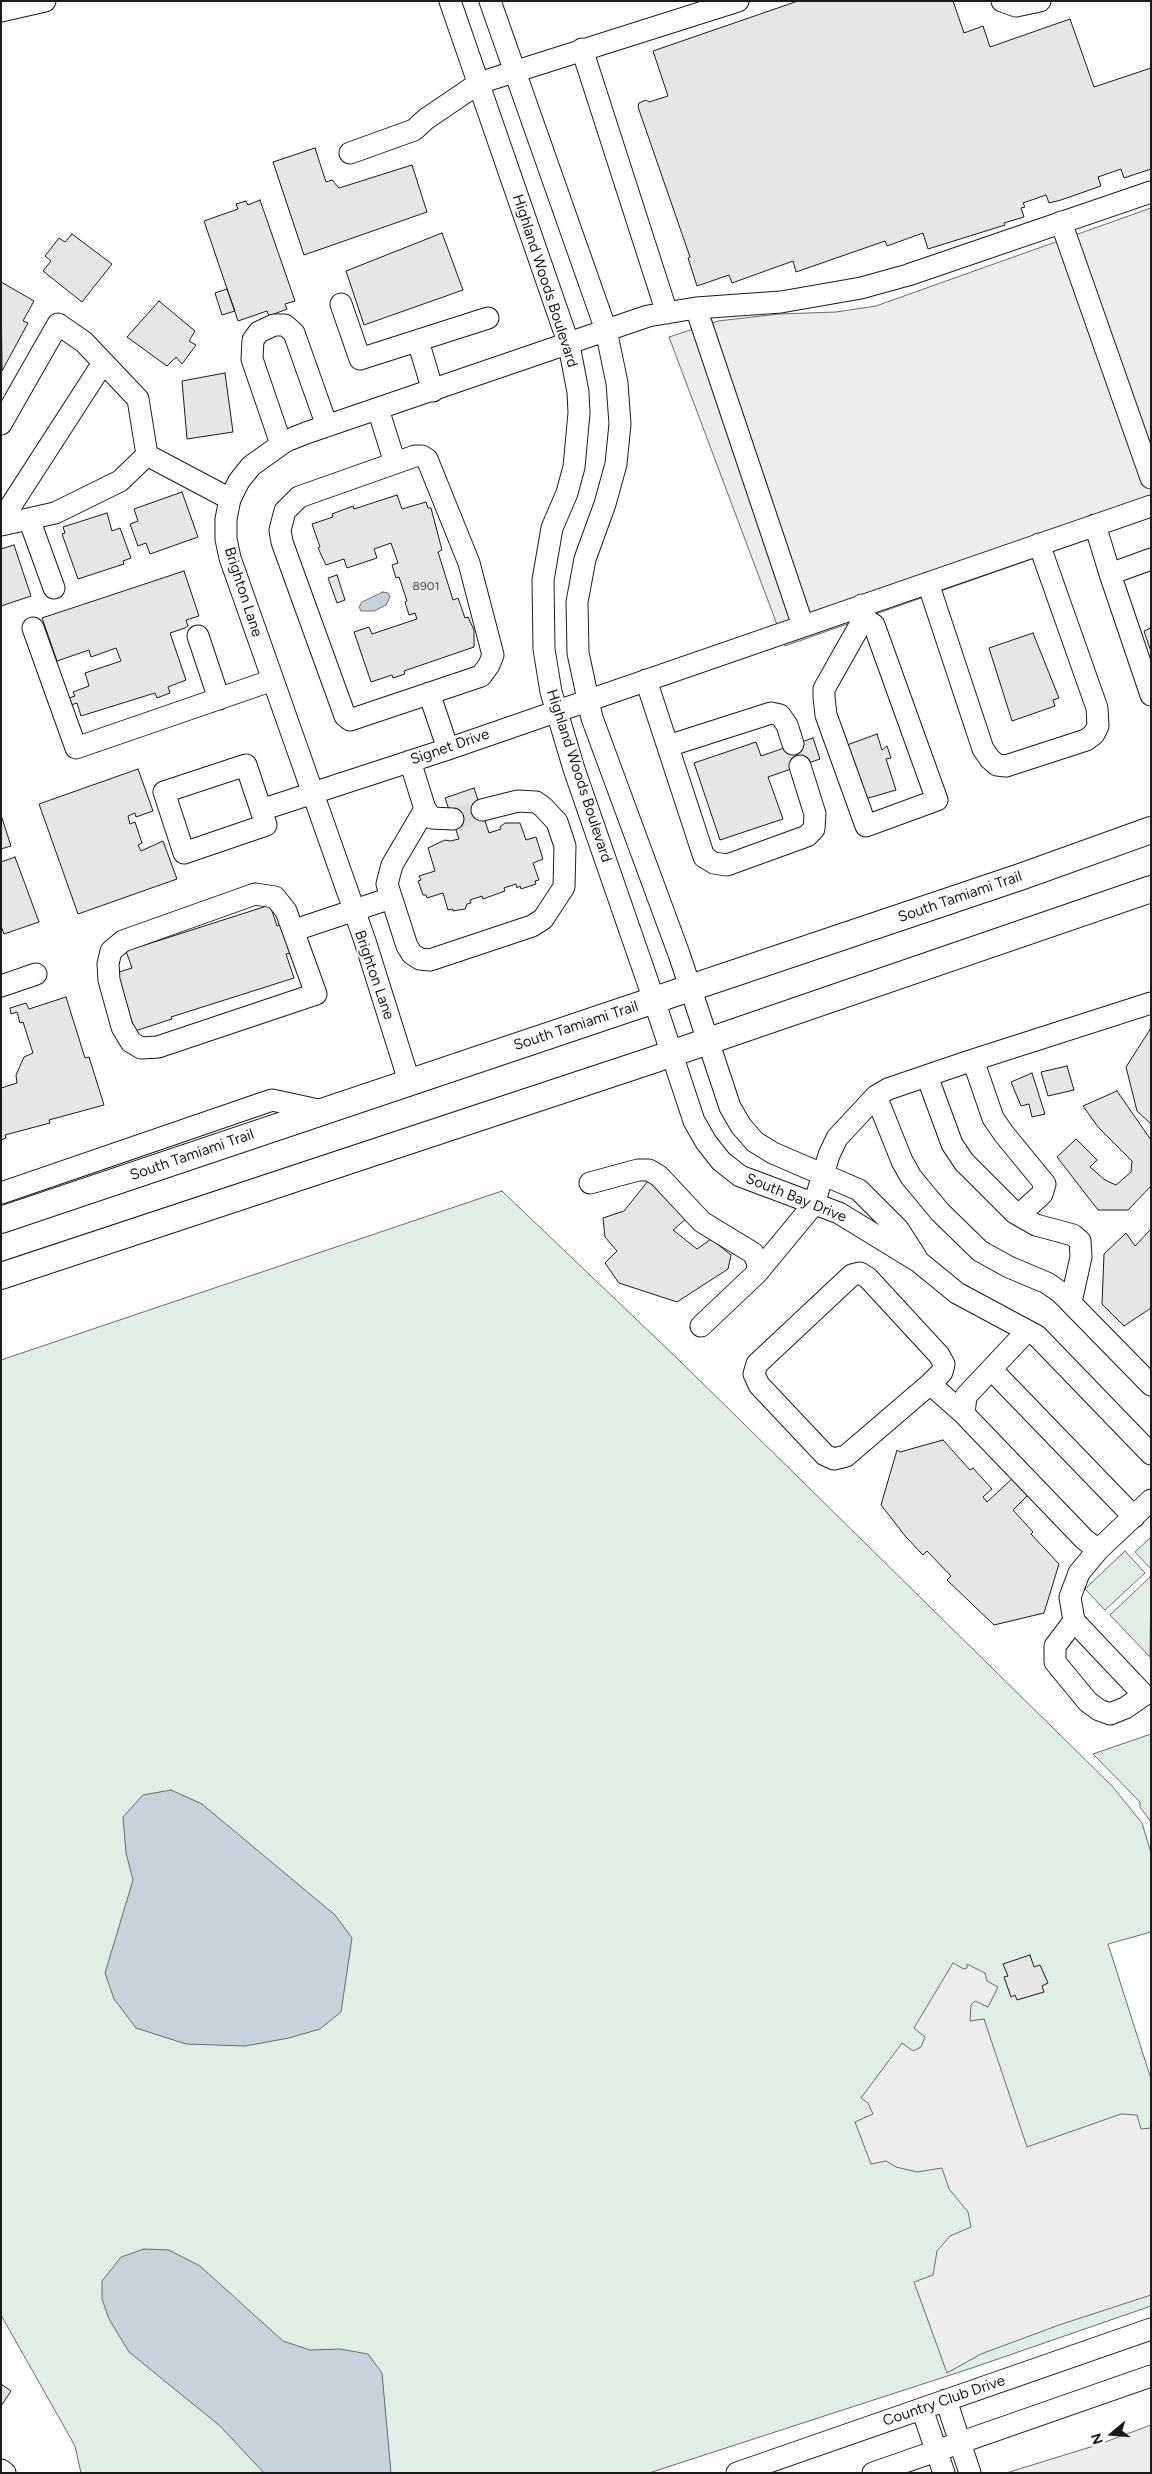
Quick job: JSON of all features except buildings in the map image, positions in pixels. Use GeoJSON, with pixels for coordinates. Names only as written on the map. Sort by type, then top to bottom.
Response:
{"type":"FeatureCollection","features":[{"type":"Feature","properties":{"kind":"main road","name":"South Tamiami Trail"},"geometry":{"type":"LineString","coordinates":[[1,1220],[323,1110],[691,988],[1151,830]]}},
{"type":"Feature","properties":{"kind":"main road"},"geometry":{"type":"LineString","coordinates":[[1,1276],[710,1041],[1151,889]]}},
{"type":"Feature","properties":{"kind":"street"},"geometry":{"type":"LineString","coordinates":[[1,11],[45,1]]}},
{"type":"Feature","properties":{"kind":"street","name":"Highland Woods Boulevard"},"geometry":{"type":"LineString","coordinates":[[450,1],[569,345],[578,392],[578,440],[567,493],[552,528],[543,580],[544,648],[556,711],[574,769],[654,1000]]}},
{"type":"Feature","properties":{"kind":"street","name":"Highland Woods Boulevard"},"geometry":{"type":"LineString","coordinates":[[490,1],[606,330],[618,383],[620,424],[611,484],[585,559],[577,602],[578,653],[598,737],[691,988]]}},
{"type":"Feature","properties":{"kind":"street"},"geometry":{"type":"LineString","coordinates":[[350,153],[414,130],[426,118],[479,83],[514,70],[738,1]]}},
{"type":"Feature","properties":{"kind":"street"},"geometry":{"type":"LineString","coordinates":[[1002,1],[1016,6],[1040,1]]}},
{"type":"Feature","properties":{"kind":"street"},"geometry":{"type":"LineString","coordinates":[[582,49],[667,313]]}},
{"type":"Feature","properties":{"kind":"street","name":"Brighton Lane"},"geometry":{"type":"LineString","coordinates":[[410,1081],[365,941],[230,558],[226,539],[226,519],[230,499],[239,481],[251,466],[281,444],[327,426],[569,345],[648,316],[696,308],[782,302],[861,288],[908,276],[1151,192]]}},
{"type":"Feature","properties":{"kind":"street"},"geometry":{"type":"LineString","coordinates":[[1061,222],[1149,469]]}},
{"type":"Feature","properties":{"kind":"street"},"geometry":{"type":"LineString","coordinates":[[341,304],[360,359],[488,318]]}},
{"type":"Feature","properties":{"kind":"street"},"geometry":{"type":"LineString","coordinates":[[696,308],[803,626]]}},
{"type":"Feature","properties":{"kind":"street"},"geometry":{"type":"LineString","coordinates":[[1,424],[58,324],[84,342],[138,399],[147,455]]}},
{"type":"Feature","properties":{"kind":"street"},"geometry":{"type":"LineString","coordinates":[[281,444],[252,359],[253,340],[259,332],[274,325],[285,325],[294,333],[327,426]]}},
{"type":"Feature","properties":{"kind":"street"},"geometry":{"type":"LineString","coordinates":[[418,341],[433,391]]}},
{"type":"Feature","properties":{"kind":"street"},"geometry":{"type":"LineString","coordinates":[[1,523],[103,363]]}},
{"type":"Feature","properties":{"kind":"street"},"geometry":{"type":"LineString","coordinates":[[378,409],[395,463]]}},
{"type":"Feature","properties":{"kind":"street"},"geometry":{"type":"LineString","coordinates":[[147,455],[230,499]]}},
{"type":"Feature","properties":{"kind":"street"},"geometry":{"type":"LineString","coordinates":[[1,523],[55,513],[120,481],[147,455]]}},
{"type":"Feature","properties":{"kind":"street"},"geometry":{"type":"LineString","coordinates":[[415,456],[422,456],[427,459],[469,563],[493,655],[490,665],[481,676],[430,693],[350,720],[345,716],[282,542],[280,530],[285,511],[299,497],[415,456]]}},
{"type":"Feature","properties":{"kind":"street","name":"Signet Drive"},"geometry":{"type":"LineString","coordinates":[[261,810],[448,749],[803,626],[863,612],[928,583],[1151,506]]}},
{"type":"Feature","properties":{"kind":"street"},"geometry":{"type":"LineString","coordinates":[[30,519],[54,588]]}},
{"type":"Feature","properties":{"kind":"street"},"geometry":{"type":"LineString","coordinates":[[1095,525],[1151,695]]}},
{"type":"Feature","properties":{"kind":"street"},"geometry":{"type":"LineString","coordinates":[[928,583],[983,749],[990,759],[997,765],[1006,766],[1086,740],[1094,734],[1098,726],[1097,708],[1039,544]]}},
{"type":"Feature","properties":{"kind":"street"},"geometry":{"type":"LineString","coordinates":[[1110,574],[1151,559]]}},
{"type":"Feature","properties":{"kind":"street"},"geometry":{"type":"LineString","coordinates":[[863,612],[874,625],[937,800],[866,826],[826,715],[824,697],[824,689],[863,612]]}},
{"type":"Feature","properties":{"kind":"street"},"geometry":{"type":"LineString","coordinates":[[34,628],[76,748],[273,680]]}},
{"type":"Feature","properties":{"kind":"street"},"geometry":{"type":"LineString","coordinates":[[198,636],[219,699]]}},
{"type":"Feature","properties":{"kind":"street"},"geometry":{"type":"LineString","coordinates":[[646,680],[704,857],[714,863],[727,865],[807,836],[814,829],[815,814],[800,766]]}},
{"type":"Feature","properties":{"kind":"street"},"geometry":{"type":"LineString","coordinates":[[430,693],[448,749]]}},
{"type":"Feature","properties":{"kind":"street"},"geometry":{"type":"LineString","coordinates":[[668,746],[771,712],[780,715],[787,725],[793,744]]}},
{"type":"Feature","properties":{"kind":"street"},"geometry":{"type":"LineString","coordinates":[[410,761],[425,809],[432,818],[452,819]]}},
{"type":"Feature","properties":{"kind":"street"},"geometry":{"type":"LineString","coordinates":[[246,765],[261,810],[266,825],[184,853],[164,792],[246,765]]}},
{"type":"Feature","properties":{"kind":"street"},"geometry":{"type":"LineString","coordinates":[[425,809],[392,865],[387,884],[407,946],[412,954],[420,959],[430,960],[532,926],[543,919],[564,887],[565,846],[557,822],[543,807],[528,801],[518,801],[482,810]]}},
{"type":"Feature","properties":{"kind":"street"},"geometry":{"type":"LineString","coordinates":[[255,894],[275,896],[286,910],[295,930],[316,994],[158,1047],[141,1048],[131,1042],[122,1027],[109,980],[108,964],[111,951],[123,941],[255,894]]}},
{"type":"Feature","properties":{"kind":"street"},"geometry":{"type":"LineString","coordinates":[[295,930],[391,898]]}},
{"type":"Feature","properties":{"kind":"street"},"geometry":{"type":"LineString","coordinates":[[1,986],[36,974]]}},
{"type":"Feature","properties":{"kind":"street","name":"South Bay Drive"},"geometry":{"type":"LineString","coordinates":[[691,988],[710,1041],[730,1107],[741,1126],[755,1142],[773,1153],[859,1190],[898,1229],[919,1262]]}},
{"type":"Feature","properties":{"kind":"street","name":"South Bay Drive"},"geometry":{"type":"LineString","coordinates":[[654,1000],[694,1121],[706,1142],[721,1161],[740,1176],[839,1213],[919,1262],[957,1293],[1037,1336],[1053,1350],[1151,1454]]}},
{"type":"Feature","properties":{"kind":"street"},"geometry":{"type":"LineString","coordinates":[[701,1326],[757,1273],[814,1204],[829,1155],[837,1138],[876,1096],[973,1060],[1151,1003]]}},
{"type":"Feature","properties":{"kind":"street"},"geometry":{"type":"LineString","coordinates":[[973,1060],[993,1118],[1045,1184],[1042,1194],[1019,1215]]}},
{"type":"Feature","properties":{"kind":"street"},"geometry":{"type":"LineString","coordinates":[[927,1076],[952,1144],[964,1162],[998,1198],[1019,1215],[1036,1225],[1073,1235],[1080,1241],[1081,1257],[1071,1302]]}},
{"type":"Feature","properties":{"kind":"street"},"geometry":{"type":"LineString","coordinates":[[876,1096],[911,1177],[940,1212],[980,1251],[1009,1267],[1047,1282],[1071,1302],[1151,1385]]}},
{"type":"Feature","properties":{"kind":"street"},"geometry":{"type":"LineString","coordinates":[[1,1193],[272,1100],[323,1110]]}},
{"type":"Feature","properties":{"kind":"street"},"geometry":{"type":"LineString","coordinates":[[590,1183],[638,1170],[649,1170],[659,1176],[702,1222],[753,1253],[758,1263],[757,1273]]}},
{"type":"Feature","properties":{"kind":"street"},"geometry":{"type":"LineString","coordinates":[[860,1273],[868,1278],[940,1355],[944,1364],[942,1372],[930,1384],[846,1456],[834,1459],[825,1456],[759,1384],[754,1374],[757,1364],[852,1275],[860,1273]]}},
{"type":"Feature","properties":{"kind":"street"},"geometry":{"type":"LineString","coordinates":[[964,1414],[966,1396],[1027,1330]]}},
{"type":"Feature","properties":{"kind":"street"},"geometry":{"type":"LineString","coordinates":[[992,1370],[1134,1517]]}},
{"type":"Feature","properties":{"kind":"street"},"geometry":{"type":"LineString","coordinates":[[930,1384],[964,1414],[1084,1539],[1098,1550]]}},
{"type":"Feature","properties":{"kind":"street"},"geometry":{"type":"LineString","coordinates":[[1074,1621],[1070,1597],[1079,1573],[1098,1550],[1151,1500]]}},
{"type":"Feature","properties":{"kind":"street","name":"Country Club Drive"},"geometry":{"type":"LineString","coordinates":[[737,2473],[1151,2329]]}},
{"type":"Feature","properties":{"kind":"street"},"geometry":{"type":"LineString","coordinates":[[873,2473],[1151,2376]]}},
{"type":"Feature","properties":{"kind":"street"},"geometry":{"type":"LineString","coordinates":[[946,2400],[970,2473]]}},
{"type":"Feature","properties":{"kind":"street"},"geometry":{"type":"LineString","coordinates":[[922,2409],[944,2473]]}},
{"type":"Feature","properties":{"kind":"street"},"geometry":{"type":"LineString","coordinates":[[1,2470],[5,2473]]}},
{"type":"Feature","properties":{"kind":"green space"},"geometry":{"type":"Polygon","coordinates":[[[502,1191],[681,1362],[1112,1786],[1142,1823],[1151,1853],[1151,1932],[1108,1944],[1151,2079],[1151,2306],[972,2368],[649,2473],[81,2473],[75,2446],[1,2315],[1,1360],[502,1191]]]}},
{"type":"Feature","properties":{"kind":"green space"},"geometry":{"type":"Polygon","coordinates":[[[1151,1537],[1151,1569],[1135,1552],[1151,1537]]]}},
{"type":"Feature","properties":{"kind":"green space"},"geometry":{"type":"Polygon","coordinates":[[[1125,1551],[1145,1573],[1105,1610],[1085,1589],[1125,1551]]]}},
{"type":"Feature","properties":{"kind":"green space"},"geometry":{"type":"Polygon","coordinates":[[[1151,1578],[1150,1657],[1110,1615],[1151,1578]]]}},
{"type":"Feature","properties":{"kind":"green space"},"geometry":{"type":"Polygon","coordinates":[[[1151,1734],[1151,1822],[1140,1807],[1140,1802],[1093,1754],[1151,1734]]]}},
{"type":"Feature","properties":{"kind":"shaded area"},"geometry":{"type":"Polygon","coordinates":[[[1151,208],[1151,517],[785,646],[669,337],[718,321],[779,314],[836,312],[876,306],[1151,208]]]}},
{"type":"Feature","properties":{"kind":"shaded area"},"geometry":{"type":"Polygon","coordinates":[[[383,592],[388,593],[390,597],[386,605],[374,611],[361,611],[359,607],[362,602],[383,592]]]}},
{"type":"Feature","properties":{"kind":"shaded area"},"geometry":{"type":"Polygon","coordinates":[[[171,1790],[202,1804],[335,1915],[352,1938],[341,2012],[320,2029],[289,2038],[245,2046],[186,2044],[136,2028],[114,1999],[105,1973],[133,1880],[126,1853],[123,1817],[143,1795],[171,1790]]]}},
{"type":"Feature","properties":{"kind":"shaded area"},"geometry":{"type":"Polygon","coordinates":[[[953,1963],[964,1969],[967,1968],[967,1964],[985,1973],[987,1981],[998,1987],[988,2007],[975,2001],[971,2005],[970,2021],[984,2019],[1027,2147],[1121,2114],[1137,2115],[1141,2129],[1151,2128],[1151,2295],[1059,2325],[981,2354],[947,2373],[914,2282],[933,2275],[937,2251],[950,2236],[971,2227],[968,2212],[949,2189],[942,2168],[917,2172],[896,2167],[886,2161],[871,2164],[855,2122],[873,2114],[868,2103],[861,2098],[902,2043],[913,2051],[921,2047],[925,2037],[914,2028],[953,1963]]]}},
{"type":"Feature","properties":{"kind":"shaded area"},"geometry":{"type":"Polygon","coordinates":[[[144,2249],[169,2250],[200,2266],[283,2341],[310,2350],[340,2349],[368,2354],[382,2373],[391,2473],[264,2473],[220,2426],[129,2352],[109,2319],[102,2299],[102,2281],[121,2257],[144,2249]]]}},
{"type":"Feature","properties":{"kind":"shaded area"},"geometry":{"type":"Polygon","coordinates":[[[1151,2425],[1151,2473],[1006,2473],[1097,2445],[1151,2425]]]}},
{"type":"Feature","properties":{"kind":"tunnel"},"geometry":{"type":"LineString","coordinates":[[453,819],[482,810]]}}]}
